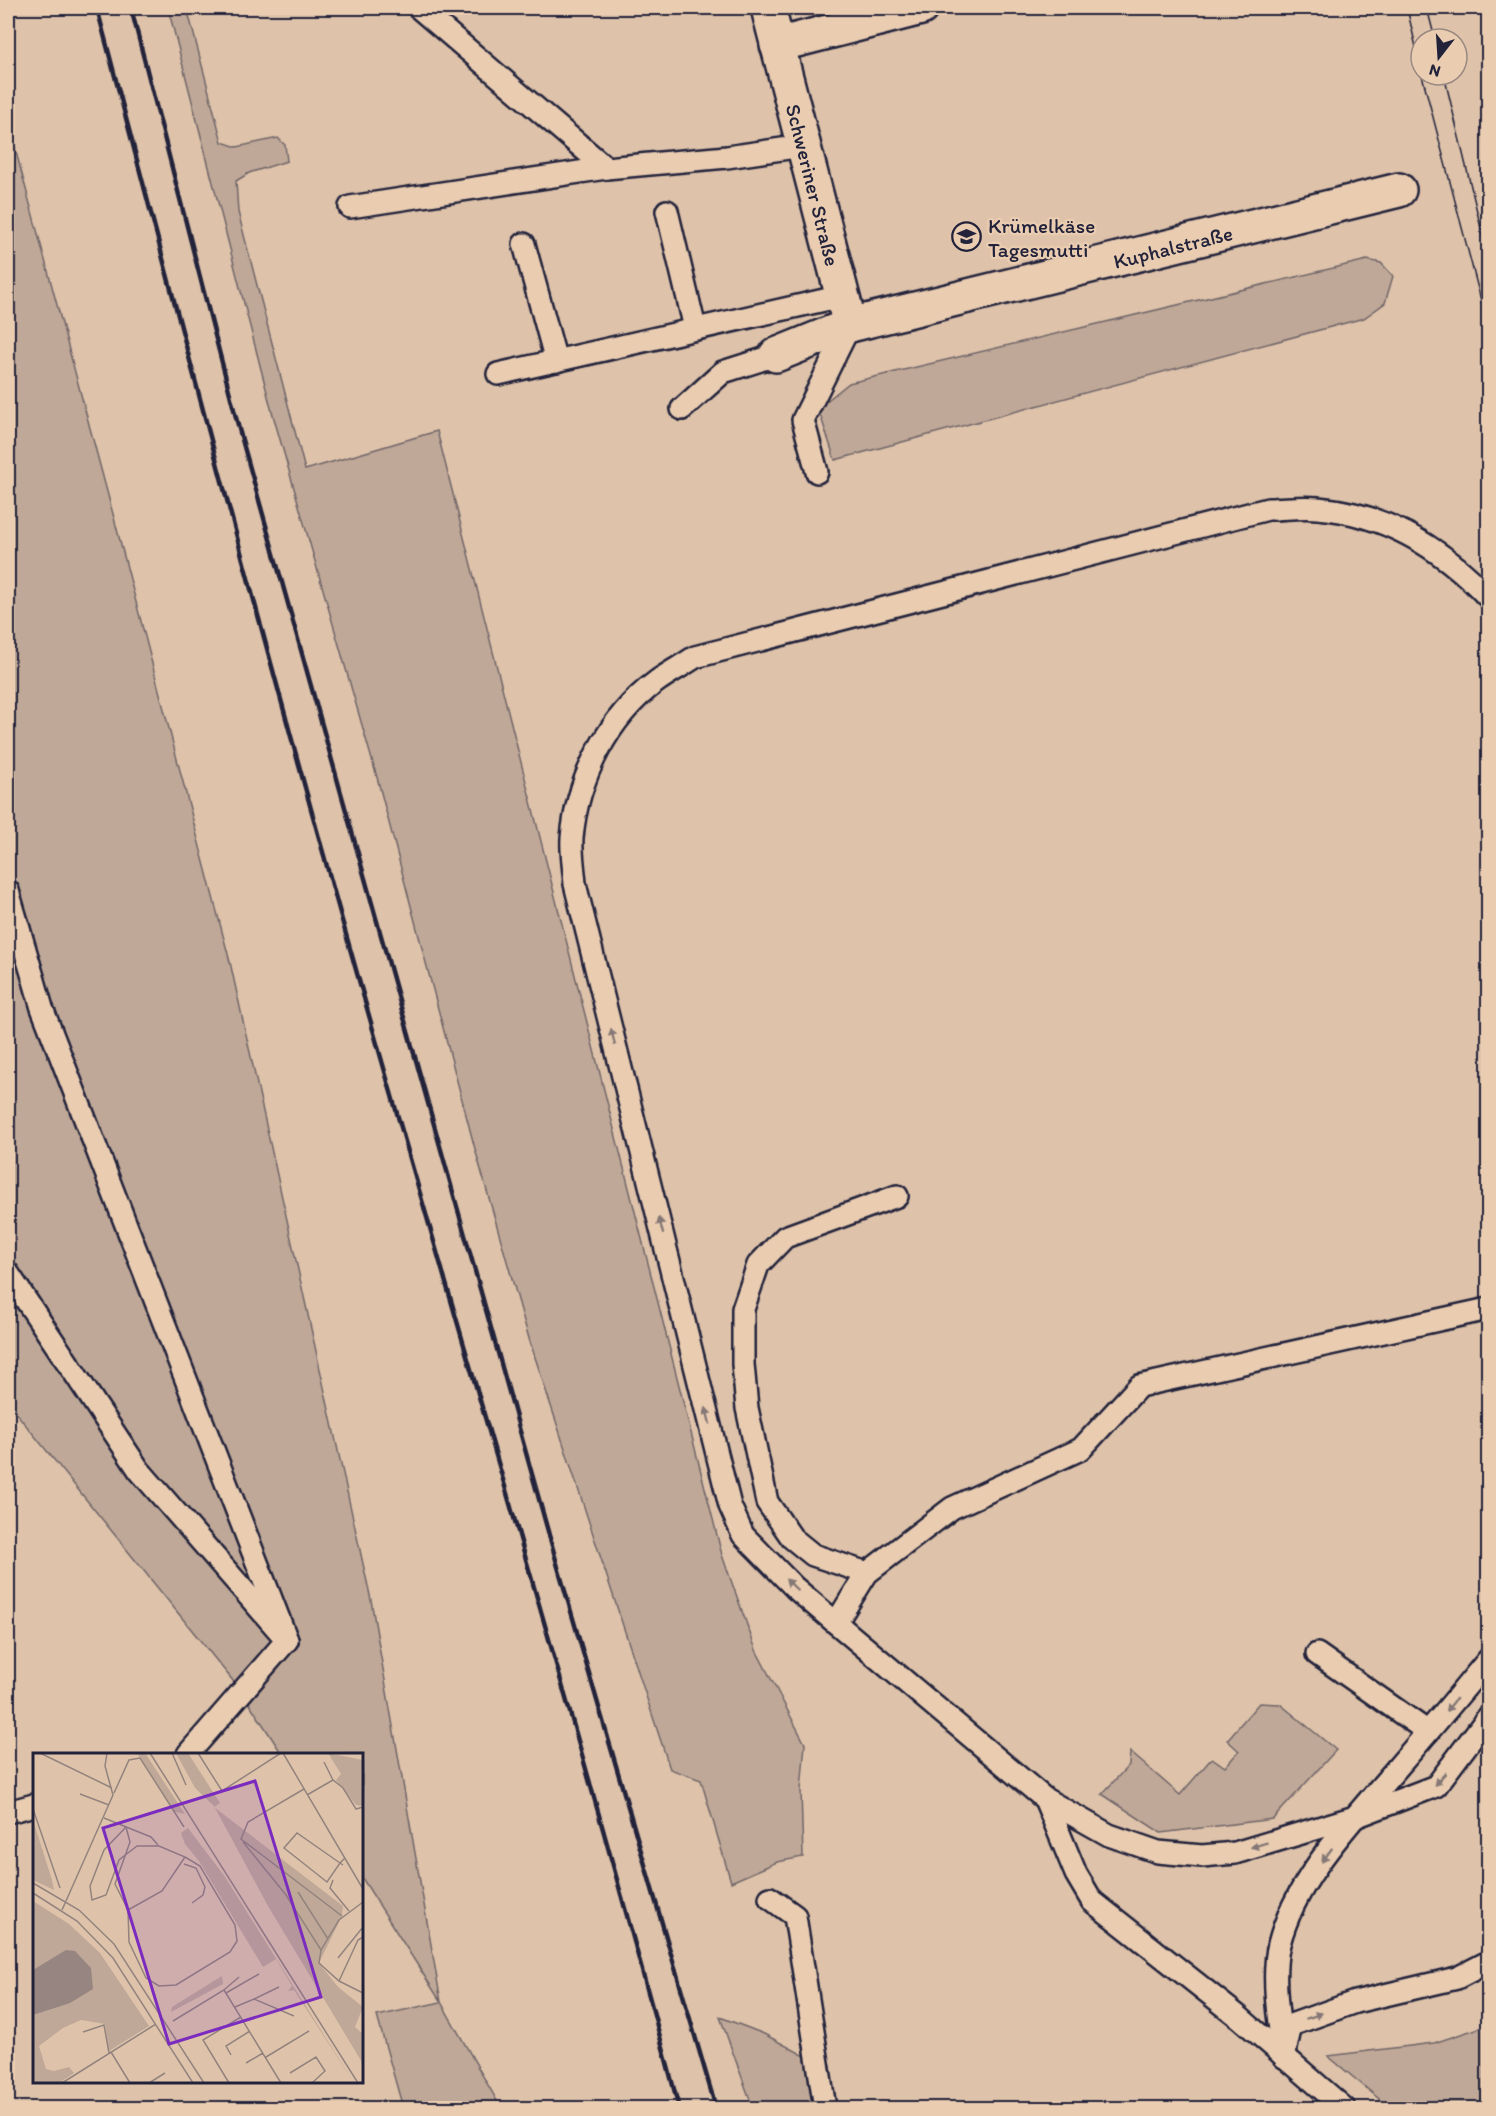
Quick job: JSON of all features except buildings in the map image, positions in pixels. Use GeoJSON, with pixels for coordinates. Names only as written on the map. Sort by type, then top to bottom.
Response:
{"type":"FeatureCollection","features":[{"type":"Feature","properties":{"kind":"street","name":"Schweriner Straße"},"geometry":{"type":"LineString","coordinates":[[768,8],[846,311]]}},
{"type":"Feature","properties":{"kind":"street"},"geometry":{"type":"LineString","coordinates":[[777,45],[921,8]]}},
{"type":"Feature","properties":{"kind":"street","name":"Kuphalstraße"},"geometry":{"type":"LineString","coordinates":[[776,355],[846,311],[1399,190]]}},
{"type":"Feature","properties":{"kind":"lane"},"geometry":{"type":"LineString","coordinates":[[419,8],[606,168]]}},
{"type":"Feature","properties":{"kind":"lane"},"geometry":{"type":"LineString","coordinates":[[350,207],[606,168],[727,157],[803,146]]}},
{"type":"Feature","properties":{"kind":"lane"},"geometry":{"type":"LineString","coordinates":[[667,211],[695,328]]}},
{"type":"Feature","properties":{"kind":"lane"},"geometry":{"type":"LineString","coordinates":[[524,244],[556,361]]}},
{"type":"Feature","properties":{"kind":"lane"},"geometry":{"type":"LineString","coordinates":[[498,374],[695,328],[846,311],[803,420],[817,472]]}},
{"type":"Feature","properties":{"kind":"lane"},"geometry":{"type":"LineString","coordinates":[[682,409],[723,372],[776,355]]}},
{"type":"Feature","properties":{"kind":"lane"},"geometry":{"type":"LineString","coordinates":[[1488,597],[1465,573],[1428,545],[1385,524],[1353,512],[1315,507],[1268,509],[695,657],[654,683],[626,710],[606,736],[581,790],[572,838],[575,884],[730,1506],[742,1535],[795,1588],[1045,1799],[1109,1835],[1158,1852],[1202,1856],[1235,1853],[1355,1817],[1436,1786],[1488,1717]]}},
{"type":"Feature","properties":{"kind":"lane"},"geometry":{"type":"LineString","coordinates":[[8,891],[42,1008],[287,1640]]}},
{"type":"Feature","properties":{"kind":"lane"},"geometry":{"type":"LineString","coordinates":[[867,1573],[813,1555],[792,1538],[767,1502],[747,1408],[743,1364],[743,1309],[758,1265],[784,1237],[897,1196]]}},
{"type":"Feature","properties":{"kind":"lane"},"geometry":{"type":"LineString","coordinates":[[8,1273],[139,1470],[287,1640]]}},
{"type":"Feature","properties":{"kind":"lane"},"geometry":{"type":"LineString","coordinates":[[836,1623],[867,1573],[952,1508],[1081,1449],[1139,1386],[1488,1309]]}},
{"type":"Feature","properties":{"kind":"lane"},"geometry":{"type":"LineString","coordinates":[[190,1753],[287,1640]]}},
{"type":"Feature","properties":{"kind":"lane"},"geometry":{"type":"LineString","coordinates":[[1317,1654],[1428,1732]]}},
{"type":"Feature","properties":{"kind":"lane"},"geometry":{"type":"LineString","coordinates":[[1284,2057],[1277,1988],[1278,1947],[1308,1882],[1355,1817],[1488,1660]]}},
{"type":"Feature","properties":{"kind":"lane"},"geometry":{"type":"LineString","coordinates":[[1045,1799],[1076,1874],[1092,1900],[1239,2018],[1344,2109]]}},
{"type":"Feature","properties":{"kind":"lane"},"geometry":{"type":"LineString","coordinates":[[8,1812],[33,1805]]}},
{"type":"Feature","properties":{"kind":"lane"},"geometry":{"type":"LineString","coordinates":[[770,1898],[795,1916],[825,2109]]}},
{"type":"Feature","properties":{"kind":"lane"},"geometry":{"type":"LineString","coordinates":[[1284,2057],[1291,2025],[1355,2002],[1457,1978],[1488,1962]]}},
{"type":"Feature","properties":{"kind":"shaded area"},"geometry":{"type":"Polygon","coordinates":[[[168,8],[187,8],[222,142],[237,147],[278,138],[285,145],[287,161],[249,173],[236,181],[238,212],[305,470],[437,431],[722,1555],[756,1650],[805,1744],[801,1790],[803,1857],[777,1862],[731,1882],[701,1780],[670,1769],[530,1342],[475,1149],[378,781],[271,408],[168,8]]]}},
{"type":"Feature","properties":{"kind":"shaded area"},"geometry":{"type":"Polygon","coordinates":[[[8,122],[230,962],[371,1600],[441,2002],[363,1880],[363,1753],[281,1753],[242,1692],[8,1403],[8,122]]]}},
{"type":"Feature","properties":{"kind":"shaded area"},"geometry":{"type":"Polygon","coordinates":[[[1367,260],[1381,263],[1393,276],[1385,303],[1364,318],[835,460],[818,408],[849,383],[1367,260]]]}},
{"type":"Feature","properties":{"kind":"shaded area"},"geometry":{"type":"Polygon","coordinates":[[[1259,1703],[1280,1704],[1336,1750],[1273,1819],[1161,1833],[1102,1794],[1129,1765],[1130,1752],[1180,1795],[1212,1758],[1225,1767],[1239,1751],[1227,1740],[1259,1703]]]}},
{"type":"Feature","properties":{"kind":"shaded area"},"geometry":{"type":"Polygon","coordinates":[[[441,2002],[501,2108],[403,2108],[377,2016],[441,2002]]]}},
{"type":"Feature","properties":{"kind":"shaded area"},"geometry":{"type":"Polygon","coordinates":[[[720,2017],[764,2034],[807,2057],[815,2108],[753,2108],[720,2017]]]}},
{"type":"Feature","properties":{"kind":"shaded area"},"geometry":{"type":"Polygon","coordinates":[[[1488,2025],[1488,2108],[1390,2108],[1328,2056],[1434,2043],[1488,2025]]]}},
{"type":"Feature","properties":{"kind":"tram line"},"geometry":{"type":"LineString","coordinates":[[1407,8],[1411,27]]}},
{"type":"Feature","properties":{"kind":"tram line"},"geometry":{"type":"LineString","coordinates":[[1427,8],[1432,27]]}},
{"type":"Feature","properties":{"kind":"tram line"},"geometry":{"type":"LineString","coordinates":[[1425,87],[1488,327]]}},
{"type":"Feature","properties":{"kind":"tram line"},"geometry":{"type":"LineString","coordinates":[[1447,87],[1488,257]]}},
{"type":"Feature","properties":{"kind":"railway"},"geometry":{"type":"LineString","coordinates":[[97,8],[298,762],[565,1696],[679,2108]]}},
{"type":"Feature","properties":{"kind":"railway"},"geometry":{"type":"LineString","coordinates":[[131,8],[239,429],[558,1567],[716,2108]]}},
{"type":"Feature","properties":{"kind":"place","name":"Krümelkäse Tagesmutti"},"geometry":{"type":"Point","coordinates":[967,237]}}]}
